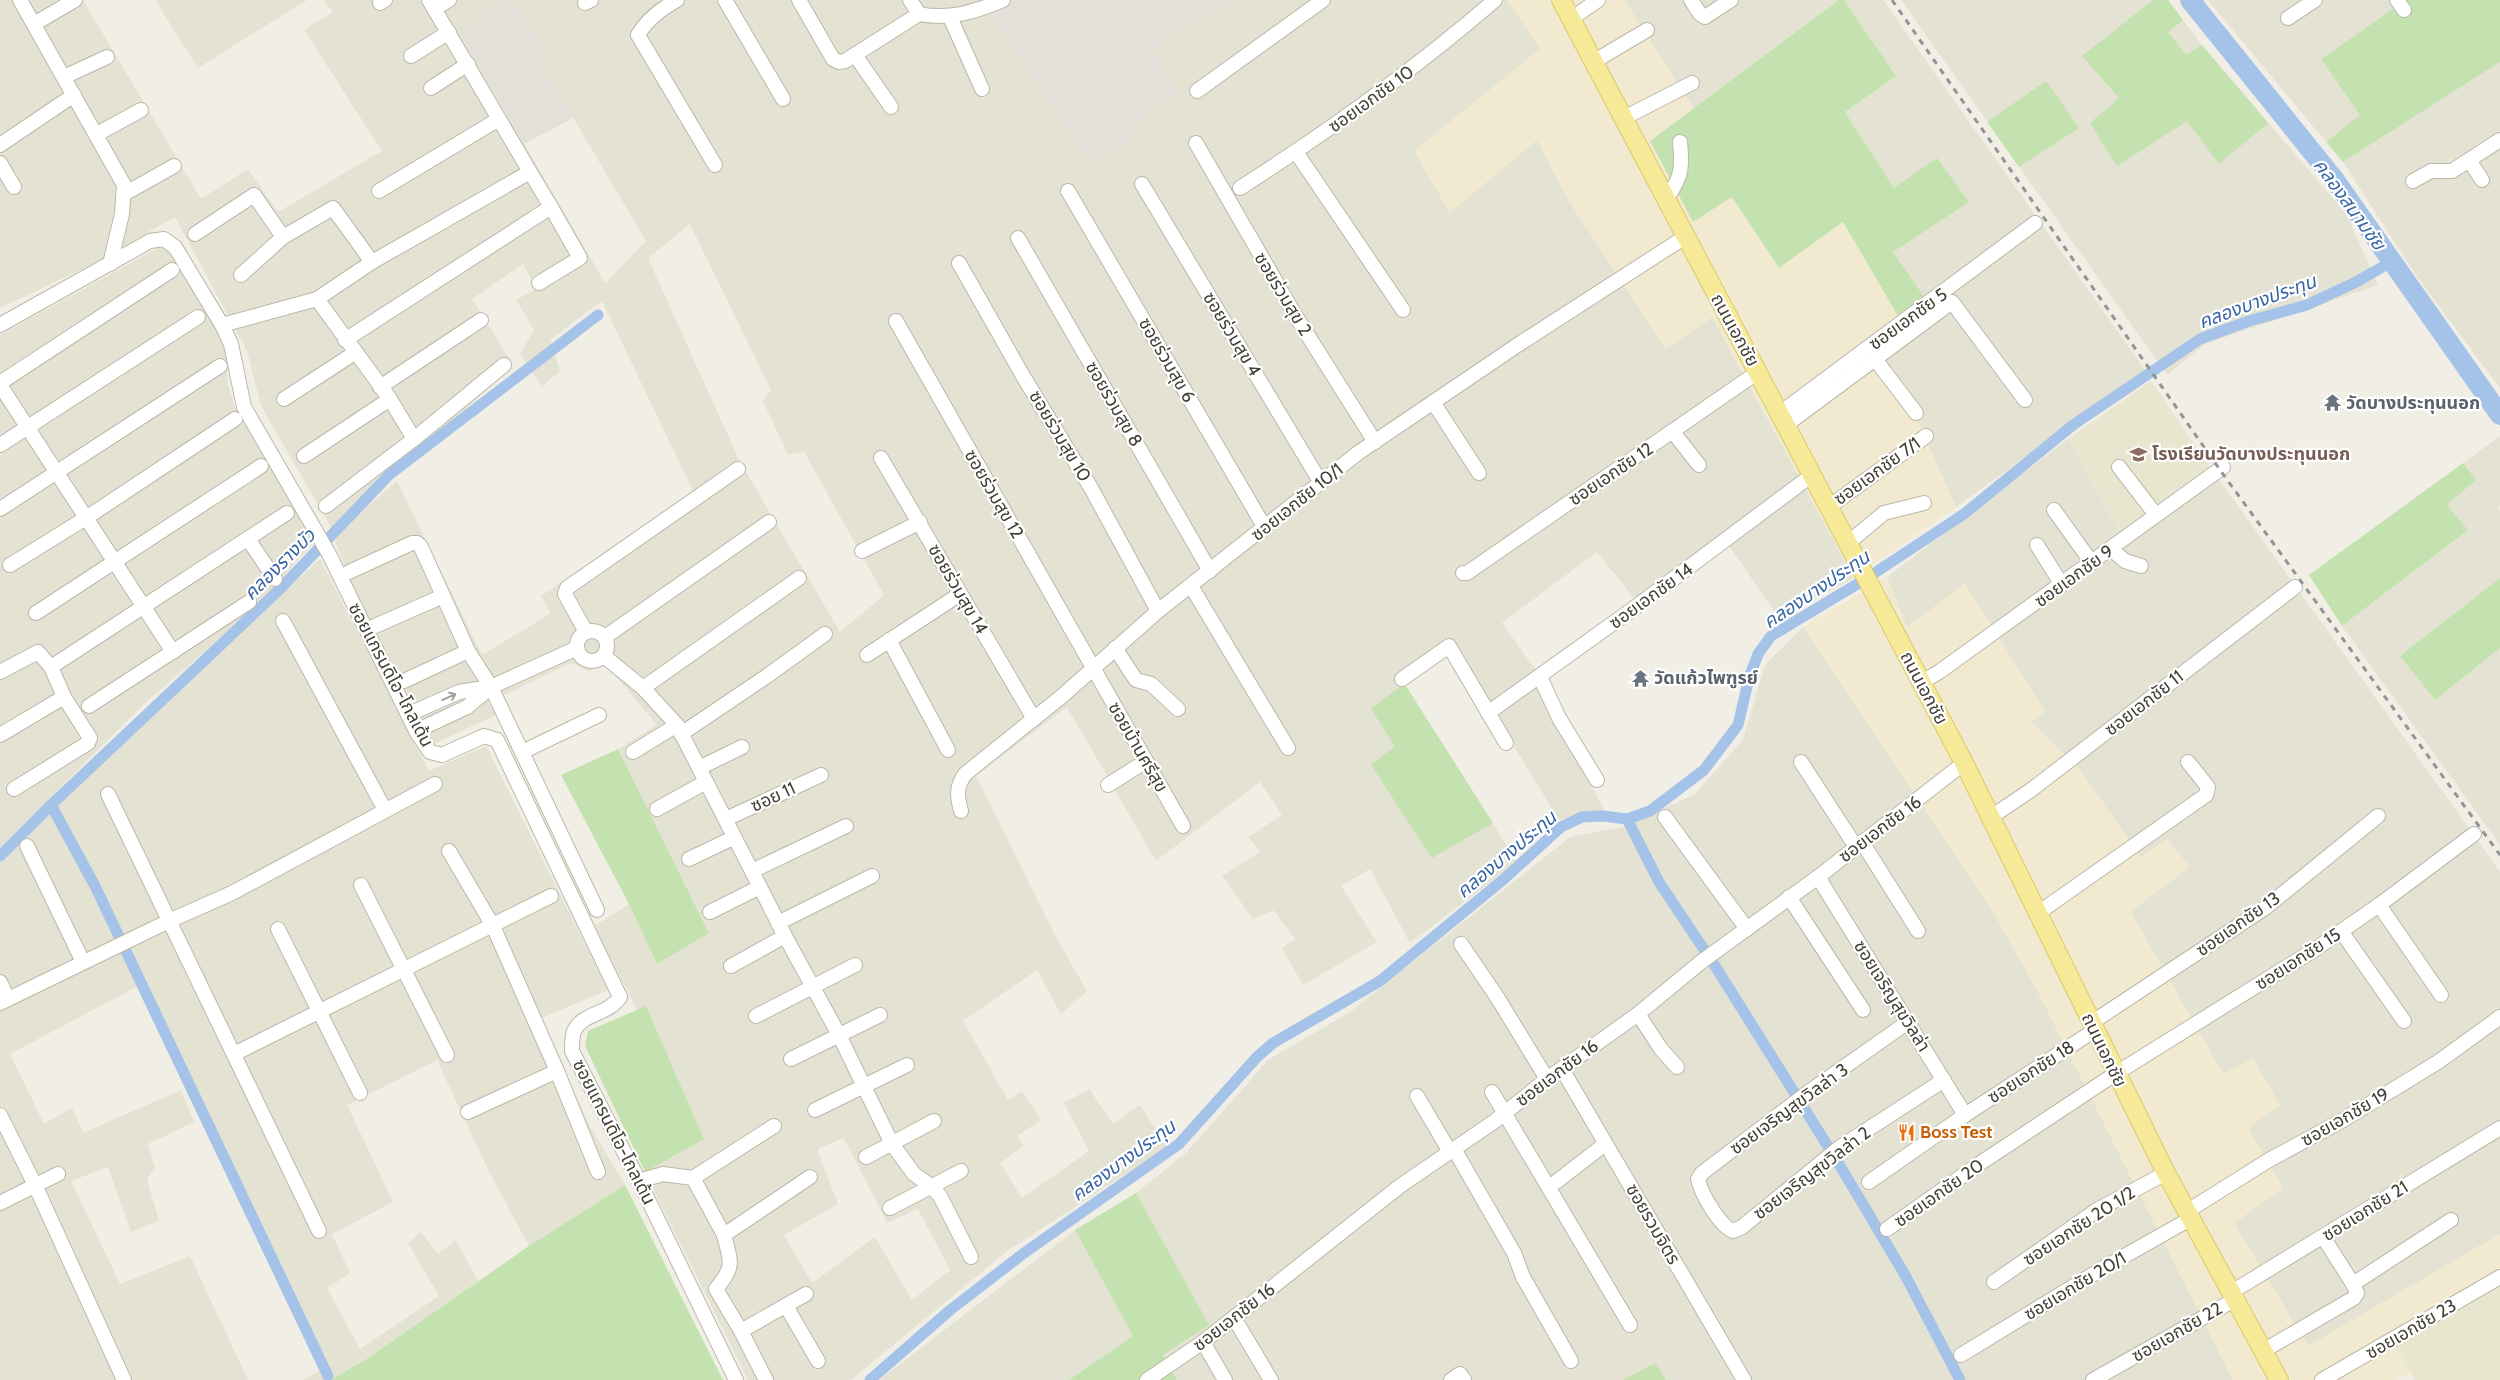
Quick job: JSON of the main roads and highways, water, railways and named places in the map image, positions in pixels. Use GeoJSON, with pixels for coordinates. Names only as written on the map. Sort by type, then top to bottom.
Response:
{"type":"FeatureCollection","features":[{"type":"Feature","properties":{"kind":"main road","name":"ถนนเอกชัย"},"geometry":{"type":"LineString","coordinates":[[1561,0],[1665,201],[1783,419],[1855,560],[1922,682],[1992,817],[2166,1173],[2279,1380]]}},
{"type":"Feature","properties":{"kind":"waterway","name":"คลองสนามชัย"},"geometry":{"type":"LineString","coordinates":[[2190,0],[2334,179],[2500,415]]}},
{"type":"Feature","properties":{"kind":"waterway","name":"คลองบางประทุน"},"geometry":{"type":"LineString","coordinates":[[870,1380],[949,1311],[1024,1253],[1179,1144],[1257,1057],[1273,1043],[1380,981],[1504,879],[1561,827],[1582,817],[1603,816],[1627,819],[1650,811],[1704,770],[1738,725],[1749,678],[1758,654],[1771,636],[1864,580],[1964,514],[2073,425],[2200,339],[2249,321],[2307,305],[2356,282],[2391,262]]}},
{"type":"Feature","properties":{"kind":"waterway","name":"คลองรางบัว"},"geometry":{"type":"LineString","coordinates":[[0,856],[51,805],[280,589],[389,475],[598,315]]}},
{"type":"Feature","properties":{"kind":"waterway"},"geometry":{"type":"LineString","coordinates":[[51,805],[95,886],[328,1376]]}},
{"type":"Feature","properties":{"kind":"waterway"},"geometry":{"type":"LineString","coordinates":[[1627,819],[1659,882],[1715,966],[1839,1164],[1905,1275],[1960,1380]]}},
{"type":"Feature","properties":{"kind":"railway"},"geometry":{"type":"LineString","coordinates":[[1892,0],[2220,470],[2500,855]]}},
{"type":"Feature","properties":{"kind":"place","name":"วัดบางประทุนนอก"},"geometry":{"type":"Point","coordinates":[2332,403]}},
{"type":"Feature","properties":{"kind":"place","name":"โรงเรียนวัดบางประทุนนอก"},"geometry":{"type":"Point","coordinates":[2138,454]}},
{"type":"Feature","properties":{"kind":"place","name":"วัดแก้วไพฑูรย์"},"geometry":{"type":"Point","coordinates":[1640,678]}},
{"type":"Feature","properties":{"kind":"place","name":"Boss Test"},"geometry":{"type":"Point","coordinates":[1906,1132]}}]}
